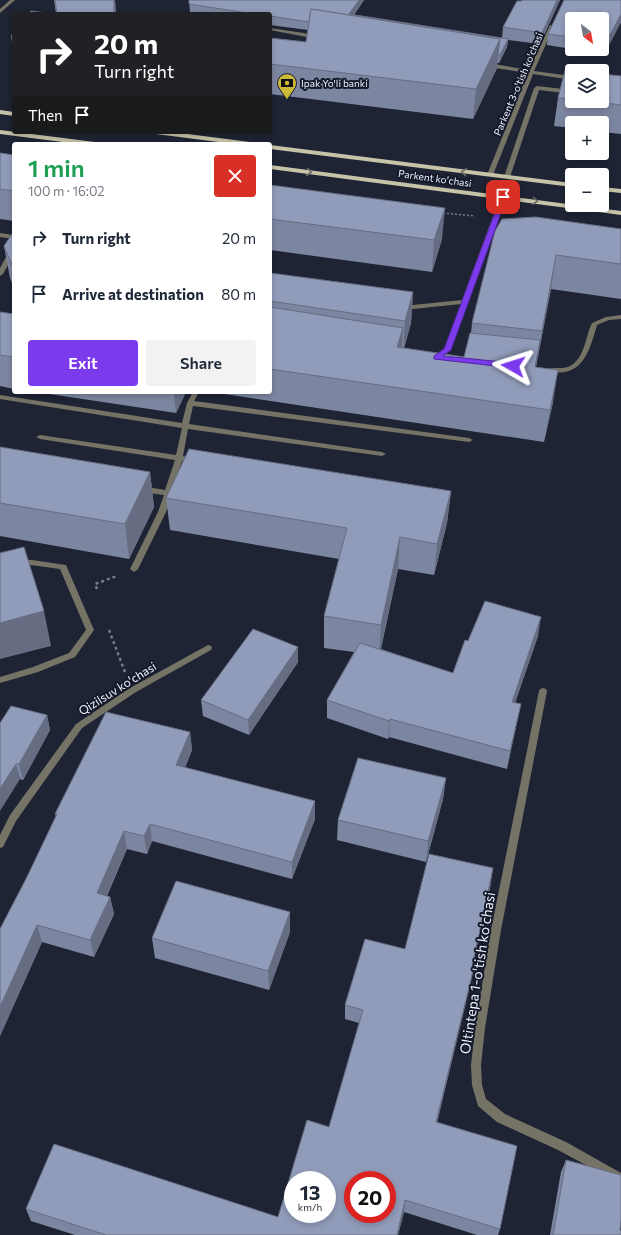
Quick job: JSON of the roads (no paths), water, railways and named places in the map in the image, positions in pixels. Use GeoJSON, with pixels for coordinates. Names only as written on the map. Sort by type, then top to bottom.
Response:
{"type":"FeatureCollection","features":[{"type":"Feature","properties":{"kind":"main road"},"geometry":{"type":"LineString","coordinates":[[0,112],[12,114]]}},
{"type":"Feature","properties":{"kind":"main road"},"geometry":{"type":"LineString","coordinates":[[0,132],[12,134]]}},
{"type":"Feature","properties":{"kind":"main road"},"geometry":{"type":"LineString","coordinates":[[16,134],[80,142]]}},
{"type":"Feature","properties":{"kind":"main road"},"geometry":{"type":"LineString","coordinates":[[186,134],[237,142]]}},
{"type":"Feature","properties":{"kind":"main road","name":"Parkent ko'chasi"},"geometry":{"type":"LineString","coordinates":[[272,147],[565,184]]}},
{"type":"Feature","properties":{"kind":"main road","name":"Parkent ko'chasi"},"geometry":{"type":"LineString","coordinates":[[272,167],[621,213]]}},
{"type":"Feature","properties":{"kind":"main road"},"geometry":{"type":"LineString","coordinates":[[609,190],[621,191]]}},
{"type":"Feature","properties":{"kind":"street"},"geometry":{"type":"LineString","coordinates":[[0,12],[13,0]]}},
{"type":"Feature","properties":{"kind":"street","name":"Parkent 3-o'tish ko'chasi"},"geometry":{"type":"LineString","coordinates":[[490,175],[531,72],[554,22]]}},
{"type":"Feature","properties":{"kind":"street"},"geometry":{"type":"LineString","coordinates":[[272,29],[324,38]]}},
{"type":"Feature","properties":{"kind":"street"},"geometry":{"type":"LineString","coordinates":[[485,64],[565,77]]}},
{"type":"Feature","properties":{"kind":"street"},"geometry":{"type":"LineString","coordinates":[[507,177],[537,88],[565,91]]}},
{"type":"Feature","properties":{"kind":"street"},"geometry":{"type":"LineString","coordinates":[[436,357],[447,350],[494,218],[503,197]]}},
{"type":"Feature","properties":{"kind":"street"},"geometry":{"type":"LineString","coordinates":[[0,235],[12,237]]}},
{"type":"Feature","properties":{"kind":"street"},"geometry":{"type":"LineString","coordinates":[[0,274],[12,252]]}},
{"type":"Feature","properties":{"kind":"street"},"geometry":{"type":"LineString","coordinates":[[398,309],[464,302]]}},
{"type":"Feature","properties":{"kind":"street"},"geometry":{"type":"LineString","coordinates":[[543,369],[558,371],[574,366],[583,360],[594,324],[608,318],[621,317]]}},
{"type":"Feature","properties":{"kind":"street"},"geometry":{"type":"LineString","coordinates":[[429,358],[436,357],[452,359]]}},
{"type":"Feature","properties":{"kind":"street"},"geometry":{"type":"LineString","coordinates":[[134,569],[162,512],[179,458],[190,403],[195,394]]}},
{"type":"Feature","properties":{"kind":"street"},"geometry":{"type":"LineString","coordinates":[[0,397],[185,426],[382,454]]}},
{"type":"Feature","properties":{"kind":"street"},"geometry":{"type":"LineString","coordinates":[[190,403],[469,440]]}},
{"type":"Feature","properties":{"kind":"street"},"geometry":{"type":"LineString","coordinates":[[40,437],[202,462]]}},
{"type":"Feature","properties":{"kind":"street"},"geometry":{"type":"LineString","coordinates":[[130,487],[168,493]]}},
{"type":"Feature","properties":{"kind":"street"},"geometry":{"type":"LineString","coordinates":[[0,563],[10,561],[32,562],[63,568],[90,630],[72,655],[35,670],[0,680]]}},
{"type":"Feature","properties":{"kind":"street","name":"Qizilsuv ko'chasi"},"geometry":{"type":"LineString","coordinates":[[0,844],[13,818],[79,726],[133,690],[208,648]]}},
{"type":"Feature","properties":{"kind":"street","name":"Oltintepa 1-o'tish ko'chasi"},"geometry":{"type":"LineString","coordinates":[[543,691],[498,923],[480,1028],[476,1065],[478,1085],[482,1102],[501,1118],[562,1146],[621,1179]]}},
{"type":"Feature","properties":{"kind":"place","name":"Ipak Yo'li banki"},"geometry":{"type":"Point","coordinates":[287,100]}}]}
